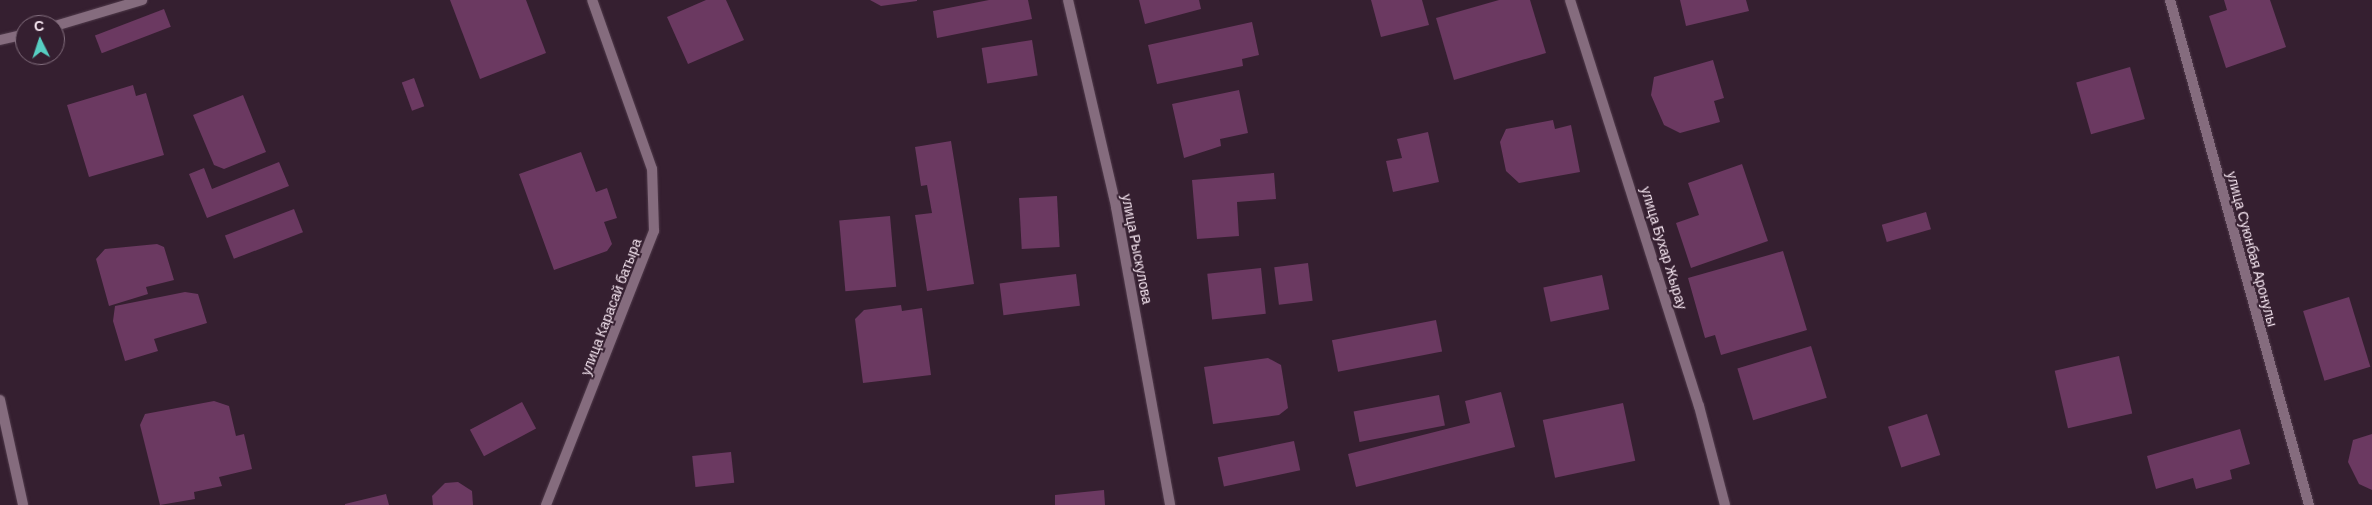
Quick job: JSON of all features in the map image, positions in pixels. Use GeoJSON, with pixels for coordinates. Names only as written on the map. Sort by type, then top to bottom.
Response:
{"type":"FeatureCollection","features":[{"type":"Feature","properties":{"kind":"street"},"geometry":{"type":"LineString","coordinates":[[65,23],[142,0]]}},
{"type":"Feature","properties":{"kind":"street","name":"улица Карасай батыра"},"geometry":{"type":"LineString","coordinates":[[546,505],[654,232],[652,169],[592,0]]}},
{"type":"Feature","properties":{"kind":"street","name":"улица Рыскулова"},"geometry":{"type":"LineString","coordinates":[[1068,0],[1116,207],[1170,505]]}},
{"type":"Feature","properties":{"kind":"street","name":"улица Бухар Жырау"},"geometry":{"type":"LineString","coordinates":[[1570,0],[1699,406],[1725,505]]}},
{"type":"Feature","properties":{"kind":"street","name":"улица Суюнбая Аронулы"},"geometry":{"type":"LineString","coordinates":[[2170,0],[2309,505]]}},
{"type":"Feature","properties":{"kind":"street"},"geometry":{"type":"LineString","coordinates":[[0,40],[15,36]]}},
{"type":"Feature","properties":{"kind":"street"},"geometry":{"type":"LineString","coordinates":[[0,400],[23,505]]}},
{"type":"Feature","properties":{"kind":"building"},"geometry":{"type":"Polygon","coordinates":[[[450,0],[526,0],[546,53],[480,79],[450,0]]]}},
{"type":"Feature","properties":{"kind":"building"},"geometry":{"type":"Polygon","coordinates":[[[706,0],[726,0],[744,40],[688,64],[667,17],[706,0]]]}},
{"type":"Feature","properties":{"kind":"building"},"geometry":{"type":"Polygon","coordinates":[[[870,0],[917,0],[917,1],[881,6],[870,0]]]}},
{"type":"Feature","properties":{"kind":"building"},"geometry":{"type":"Polygon","coordinates":[[[989,0],[1028,0],[1032,19],[937,38],[933,11],[989,0]]]}},
{"type":"Feature","properties":{"kind":"building"},"geometry":{"type":"Polygon","coordinates":[[[1139,0],[1199,0],[1201,9],[1145,24],[1139,0]]]}},
{"type":"Feature","properties":{"kind":"building"},"geometry":{"type":"Polygon","coordinates":[[[1371,0],[1422,0],[1429,25],[1381,37],[1371,0]]]}},
{"type":"Feature","properties":{"kind":"building"},"geometry":{"type":"Polygon","coordinates":[[[1499,0],[1530,0],[1546,53],[1454,80],[1436,18],[1499,0]]]}},
{"type":"Feature","properties":{"kind":"building"},"geometry":{"type":"Polygon","coordinates":[[[1680,0],[1746,0],[1749,11],[1686,26],[1680,0]]]}},
{"type":"Feature","properties":{"kind":"building"},"geometry":{"type":"Polygon","coordinates":[[[2224,0],[2270,0],[2286,47],[2226,68],[2209,16],[2227,10],[2224,0]]]}},
{"type":"Feature","properties":{"kind":"building"},"geometry":{"type":"Polygon","coordinates":[[[164,9],[171,27],[102,53],[95,36],[164,9]]]}},
{"type":"Feature","properties":{"kind":"building"},"geometry":{"type":"Polygon","coordinates":[[[1252,22],[1259,55],[1242,59],[1243,66],[1157,84],[1148,45],[1252,22]]]}},
{"type":"Feature","properties":{"kind":"building"},"geometry":{"type":"Polygon","coordinates":[[[1032,40],[1038,76],[987,84],[982,48],[1032,40]]]}},
{"type":"Feature","properties":{"kind":"building"},"geometry":{"type":"Polygon","coordinates":[[[1713,60],[1724,98],[1714,101],[1720,122],[1680,133],[1664,125],[1651,95],[1654,77],[1713,60]]]}},
{"type":"Feature","properties":{"kind":"building"},"geometry":{"type":"Polygon","coordinates":[[[2130,67],[2145,119],[2091,134],[2076,82],[2130,67]]]}},
{"type":"Feature","properties":{"kind":"building"},"geometry":{"type":"Polygon","coordinates":[[[414,78],[424,106],[412,111],[402,82],[414,78]]]}},
{"type":"Feature","properties":{"kind":"building"},"geometry":{"type":"Polygon","coordinates":[[[133,85],[136,96],[146,93],[164,155],[89,177],[67,105],[133,85]]]}},
{"type":"Feature","properties":{"kind":"building"},"geometry":{"type":"Polygon","coordinates":[[[1239,90],[1248,133],[1220,139],[1221,146],[1184,158],[1172,104],[1239,90]]]}},
{"type":"Feature","properties":{"kind":"building"},"geometry":{"type":"Polygon","coordinates":[[[243,95],[266,152],[224,169],[214,165],[193,115],[243,95]]]}},
{"type":"Feature","properties":{"kind":"building"},"geometry":{"type":"Polygon","coordinates":[[[1553,120],[1555,129],[1571,125],[1580,172],[1519,183],[1506,171],[1500,142],[1506,129],[1553,120]]]}},
{"type":"Feature","properties":{"kind":"building"},"geometry":{"type":"Polygon","coordinates":[[[1428,132],[1439,182],[1393,192],[1386,161],[1402,158],[1397,139],[1428,132]]]}},
{"type":"Feature","properties":{"kind":"building"},"geometry":{"type":"Polygon","coordinates":[[[951,141],[974,284],[927,291],[915,215],[932,213],[927,185],[921,186],[915,147],[951,141]]]}},
{"type":"Feature","properties":{"kind":"building"},"geometry":{"type":"Polygon","coordinates":[[[581,152],[596,192],[607,188],[617,218],[604,222],[612,244],[607,251],[554,270],[519,174],[581,152]]]}},
{"type":"Feature","properties":{"kind":"building"},"geometry":{"type":"Polygon","coordinates":[[[279,162],[289,186],[207,218],[189,174],[204,168],[212,189],[279,162]]]}},
{"type":"Feature","properties":{"kind":"building"},"geometry":{"type":"Polygon","coordinates":[[[1742,164],[1768,241],[1691,268],[1676,223],[1699,215],[1688,183],[1742,164]]]}},
{"type":"Feature","properties":{"kind":"building"},"geometry":{"type":"Polygon","coordinates":[[[1274,173],[1276,199],[1237,202],[1239,236],[1197,239],[1192,180],[1274,173]]]}},
{"type":"Feature","properties":{"kind":"building"},"geometry":{"type":"Polygon","coordinates":[[[1057,196],[1060,247],[1022,249],[1019,198],[1057,196]]]}},
{"type":"Feature","properties":{"kind":"building"},"geometry":{"type":"Polygon","coordinates":[[[294,209],[303,232],[234,259],[225,236],[294,209]]]}},
{"type":"Feature","properties":{"kind":"building"},"geometry":{"type":"Polygon","coordinates":[[[1926,212],[1931,229],[1887,242],[1882,225],[1926,212]]]}},
{"type":"Feature","properties":{"kind":"building"},"geometry":{"type":"Polygon","coordinates":[[[890,216],[896,287],[845,291],[839,220],[890,216]]]}},
{"type":"Feature","properties":{"kind":"building"},"geometry":{"type":"Polygon","coordinates":[[[157,244],[164,247],[174,280],[146,287],[148,294],[109,306],[96,259],[105,249],[157,244]]]}},
{"type":"Feature","properties":{"kind":"building"},"geometry":{"type":"Polygon","coordinates":[[[1783,251],[1807,330],[1721,355],[1715,335],[1705,338],[1688,278],[1783,251]]]}},
{"type":"Feature","properties":{"kind":"building"},"geometry":{"type":"Polygon","coordinates":[[[1308,263],[1313,301],[1279,305],[1274,267],[1308,263]]]}},
{"type":"Feature","properties":{"kind":"building"},"geometry":{"type":"Polygon","coordinates":[[[1261,268],[1266,314],[1212,319],[1207,274],[1261,268]]]}},
{"type":"Feature","properties":{"kind":"building"},"geometry":{"type":"Polygon","coordinates":[[[1076,274],[1080,306],[1003,315],[1000,283],[1076,274]]]}},
{"type":"Feature","properties":{"kind":"building"},"geometry":{"type":"Polygon","coordinates":[[[1602,275],[1609,309],[1551,322],[1543,287],[1602,275]]]}},
{"type":"Feature","properties":{"kind":"building"},"geometry":{"type":"Polygon","coordinates":[[[185,292],[198,294],[207,323],[154,339],[158,351],[125,361],[113,321],[115,306],[185,292]]]}},
{"type":"Feature","properties":{"kind":"building"},"geometry":{"type":"Polygon","coordinates":[[[2349,297],[2370,367],[2324,381],[2303,311],[2349,297]]]}},
{"type":"Feature","properties":{"kind":"building"},"geometry":{"type":"Polygon","coordinates":[[[901,305],[902,311],[922,308],[931,375],[863,383],[855,319],[864,310],[901,305]]]}},
{"type":"Feature","properties":{"kind":"building"},"geometry":{"type":"Polygon","coordinates":[[[1436,320],[1442,351],[1338,372],[1332,340],[1436,320]]]}},
{"type":"Feature","properties":{"kind":"building"},"geometry":{"type":"Polygon","coordinates":[[[1811,346],[1827,398],[1753,420],[1737,369],[1811,346]]]}},
{"type":"Feature","properties":{"kind":"building"},"geometry":{"type":"Polygon","coordinates":[[[2119,356],[2132,413],[2068,428],[2055,371],[2119,356]]]}},
{"type":"Feature","properties":{"kind":"building"},"geometry":{"type":"Polygon","coordinates":[[[1268,358],[1281,365],[1288,408],[1279,415],[1213,424],[1204,367],[1268,358]]]}},
{"type":"Feature","properties":{"kind":"building"},"geometry":{"type":"Polygon","coordinates":[[[1501,392],[1515,447],[1356,487],[1348,454],[1470,423],[1465,401],[1501,392]]]}},
{"type":"Feature","properties":{"kind":"building"},"geometry":{"type":"Polygon","coordinates":[[[1439,395],[1445,425],[1360,442],[1354,412],[1439,395]]]}},
{"type":"Feature","properties":{"kind":"building"},"geometry":{"type":"Polygon","coordinates":[[[214,401],[229,406],[236,436],[244,434],[252,469],[219,477],[222,486],[194,492],[195,499],[160,505],[140,425],[145,414],[214,401]]]}},
{"type":"Feature","properties":{"kind":"building"},"geometry":{"type":"Polygon","coordinates":[[[522,402],[536,428],[484,456],[470,430],[522,402]]]}},
{"type":"Feature","properties":{"kind":"building"},"geometry":{"type":"Polygon","coordinates":[[[1623,403],[1635,461],[1555,478],[1543,420],[1623,403]]]}},
{"type":"Feature","properties":{"kind":"building"},"geometry":{"type":"Polygon","coordinates":[[[1927,414],[1940,455],[1901,468],[1888,427],[1927,414]]]}},
{"type":"Feature","properties":{"kind":"building"},"geometry":{"type":"Polygon","coordinates":[[[2240,429],[2250,464],[2230,470],[2232,479],[2196,489],[2193,478],[2156,489],[2147,456],[2240,429]]]}},
{"type":"Feature","properties":{"kind":"building"},"geometry":{"type":"Polygon","coordinates":[[[2372,434],[2372,490],[2359,484],[2348,462],[2353,440],[2372,434]]]}},
{"type":"Feature","properties":{"kind":"building"},"geometry":{"type":"Polygon","coordinates":[[[1294,441],[1300,470],[1224,487],[1218,457],[1294,441]]]}},
{"type":"Feature","properties":{"kind":"building"},"geometry":{"type":"Polygon","coordinates":[[[731,452],[734,483],[695,487],[692,456],[731,452]]]}},
{"type":"Feature","properties":{"kind":"building"},"geometry":{"type":"Polygon","coordinates":[[[458,482],[472,491],[473,505],[433,505],[432,496],[445,483],[458,482]]]}},
{"type":"Feature","properties":{"kind":"building"},"geometry":{"type":"Polygon","coordinates":[[[1104,490],[1105,505],[1055,505],[1055,495],[1104,490]]]}},
{"type":"Feature","properties":{"kind":"building"},"geometry":{"type":"Polygon","coordinates":[[[386,494],[389,505],[345,505],[345,504],[386,494]]]}}]}
